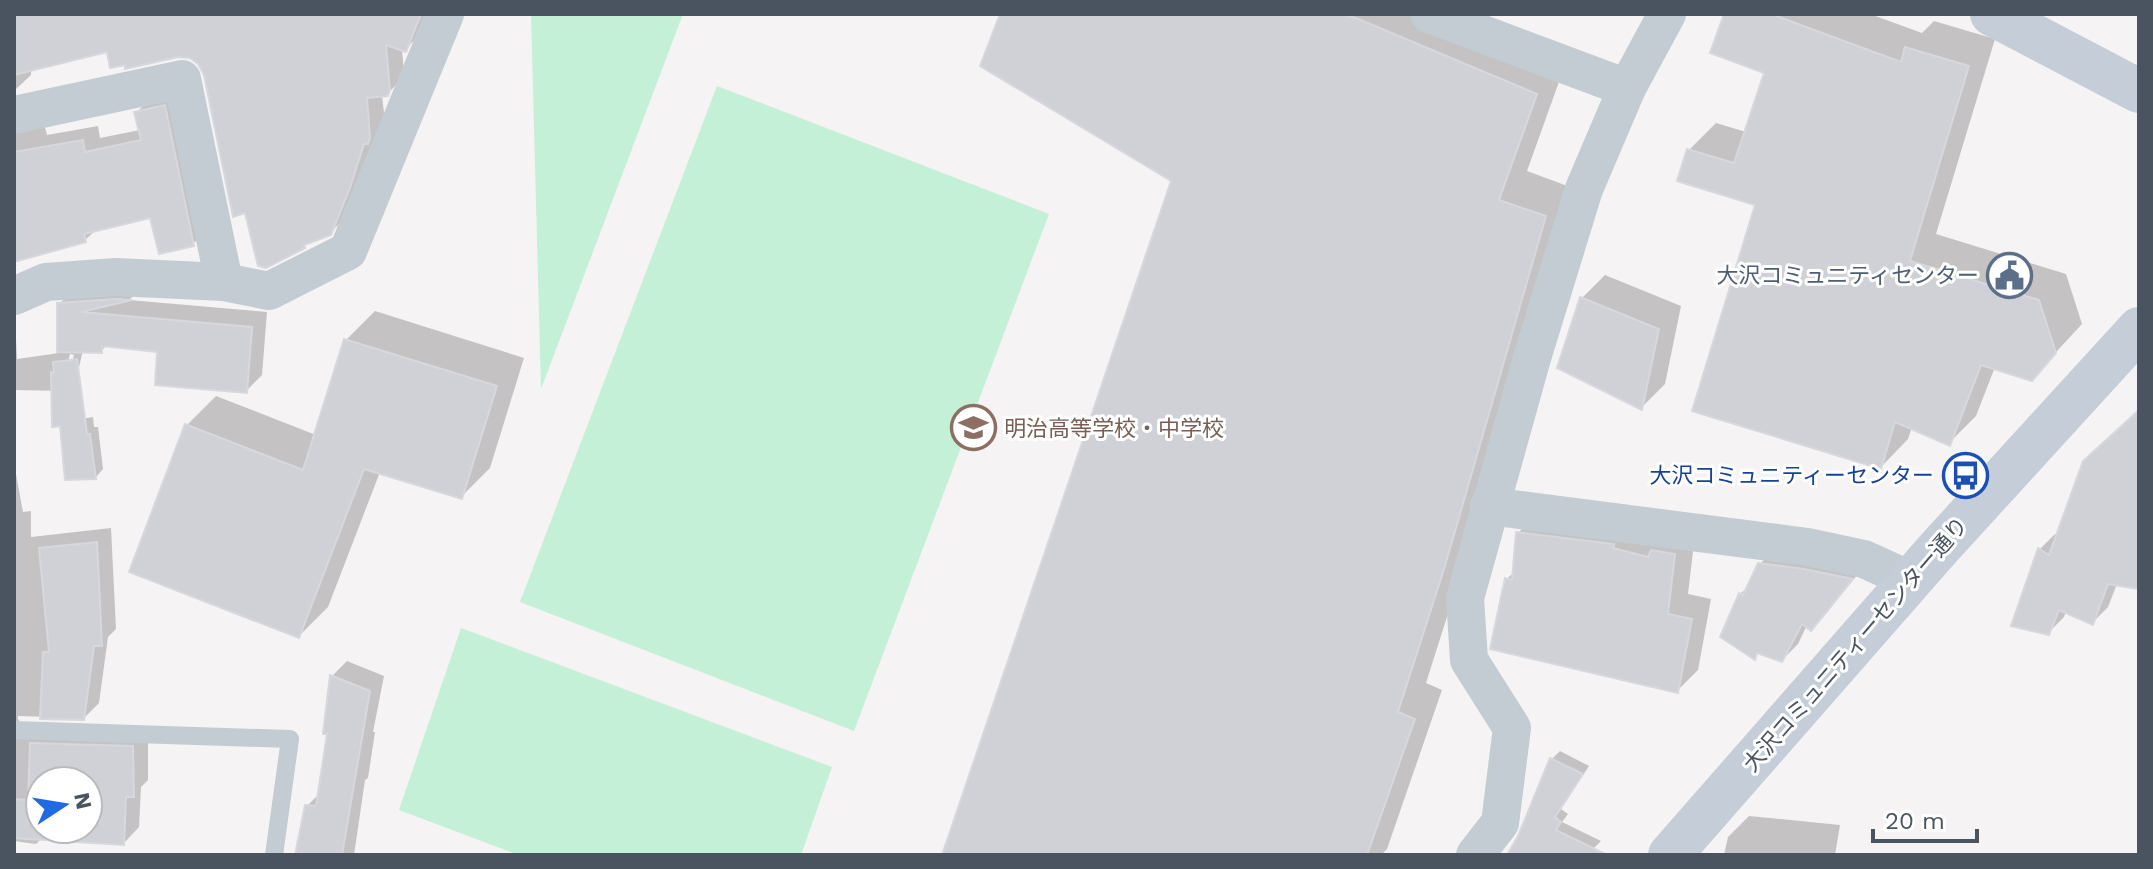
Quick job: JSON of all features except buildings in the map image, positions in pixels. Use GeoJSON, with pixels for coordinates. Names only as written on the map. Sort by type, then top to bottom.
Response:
{"type":"FeatureCollection","features":[{"type":"Feature","properties":{"kind":"street"},"geometry":{"type":"LineString","coordinates":[[14,296],[46,282],[116,277],[224,282],[269,291],[348,251],[445,14]]}},
{"type":"Feature","properties":{"kind":"street"},"geometry":{"type":"LineString","coordinates":[[1429,14],[1627,88]]}},
{"type":"Feature","properties":{"kind":"street"},"geometry":{"type":"LineString","coordinates":[[1475,855],[1500,823],[1512,728],[1469,660],[1465,598],[1489,506],[1584,189],[1627,88],[1667,14]]}},
{"type":"Feature","properties":{"kind":"street"},"geometry":{"type":"LineString","coordinates":[[1992,14],[2139,91]]}},
{"type":"Feature","properties":{"kind":"street"},"geometry":{"type":"LineString","coordinates":[[14,115],[182,79],[224,282]]}},
{"type":"Feature","properties":{"kind":"street","name":"大沢コミュニティーセンター通り"},"geometry":{"type":"LineString","coordinates":[[1670,855],[1910,580],[2139,329]]}},
{"type":"Feature","properties":{"kind":"street"},"geometry":{"type":"LineString","coordinates":[[1489,506],[1808,547],[1864,559],[1910,580]]}},
{"type":"Feature","properties":{"kind":"lane"},"geometry":{"type":"LineString","coordinates":[[14,730],[290,739],[274,855]]}},
{"type":"Feature","properties":{"kind":"green space"},"geometry":{"type":"Polygon","coordinates":[[[531,14],[683,14],[541,389],[531,14]]]}},
{"type":"Feature","properties":{"kind":"green space"},"geometry":{"type":"Polygon","coordinates":[[[717,86],[1049,214],[854,731],[520,602],[717,86]]]}},
{"type":"Feature","properties":{"kind":"green space"},"geometry":{"type":"Polygon","coordinates":[[[461,628],[832,767],[801,855],[519,855],[399,810],[461,628]]]}},
{"type":"Feature","properties":{"kind":"place","name":"大沢コミュニティセンター"},"geometry":{"type":"Point","coordinates":[2010,275]}},
{"type":"Feature","properties":{"kind":"place","name":"明治高等学校・中学校"},"geometry":{"type":"Point","coordinates":[973,428]}},
{"type":"Feature","properties":{"kind":"place","name":"大沢コミュニティーセンター"},"geometry":{"type":"Point","coordinates":[1965,475]}}]}
